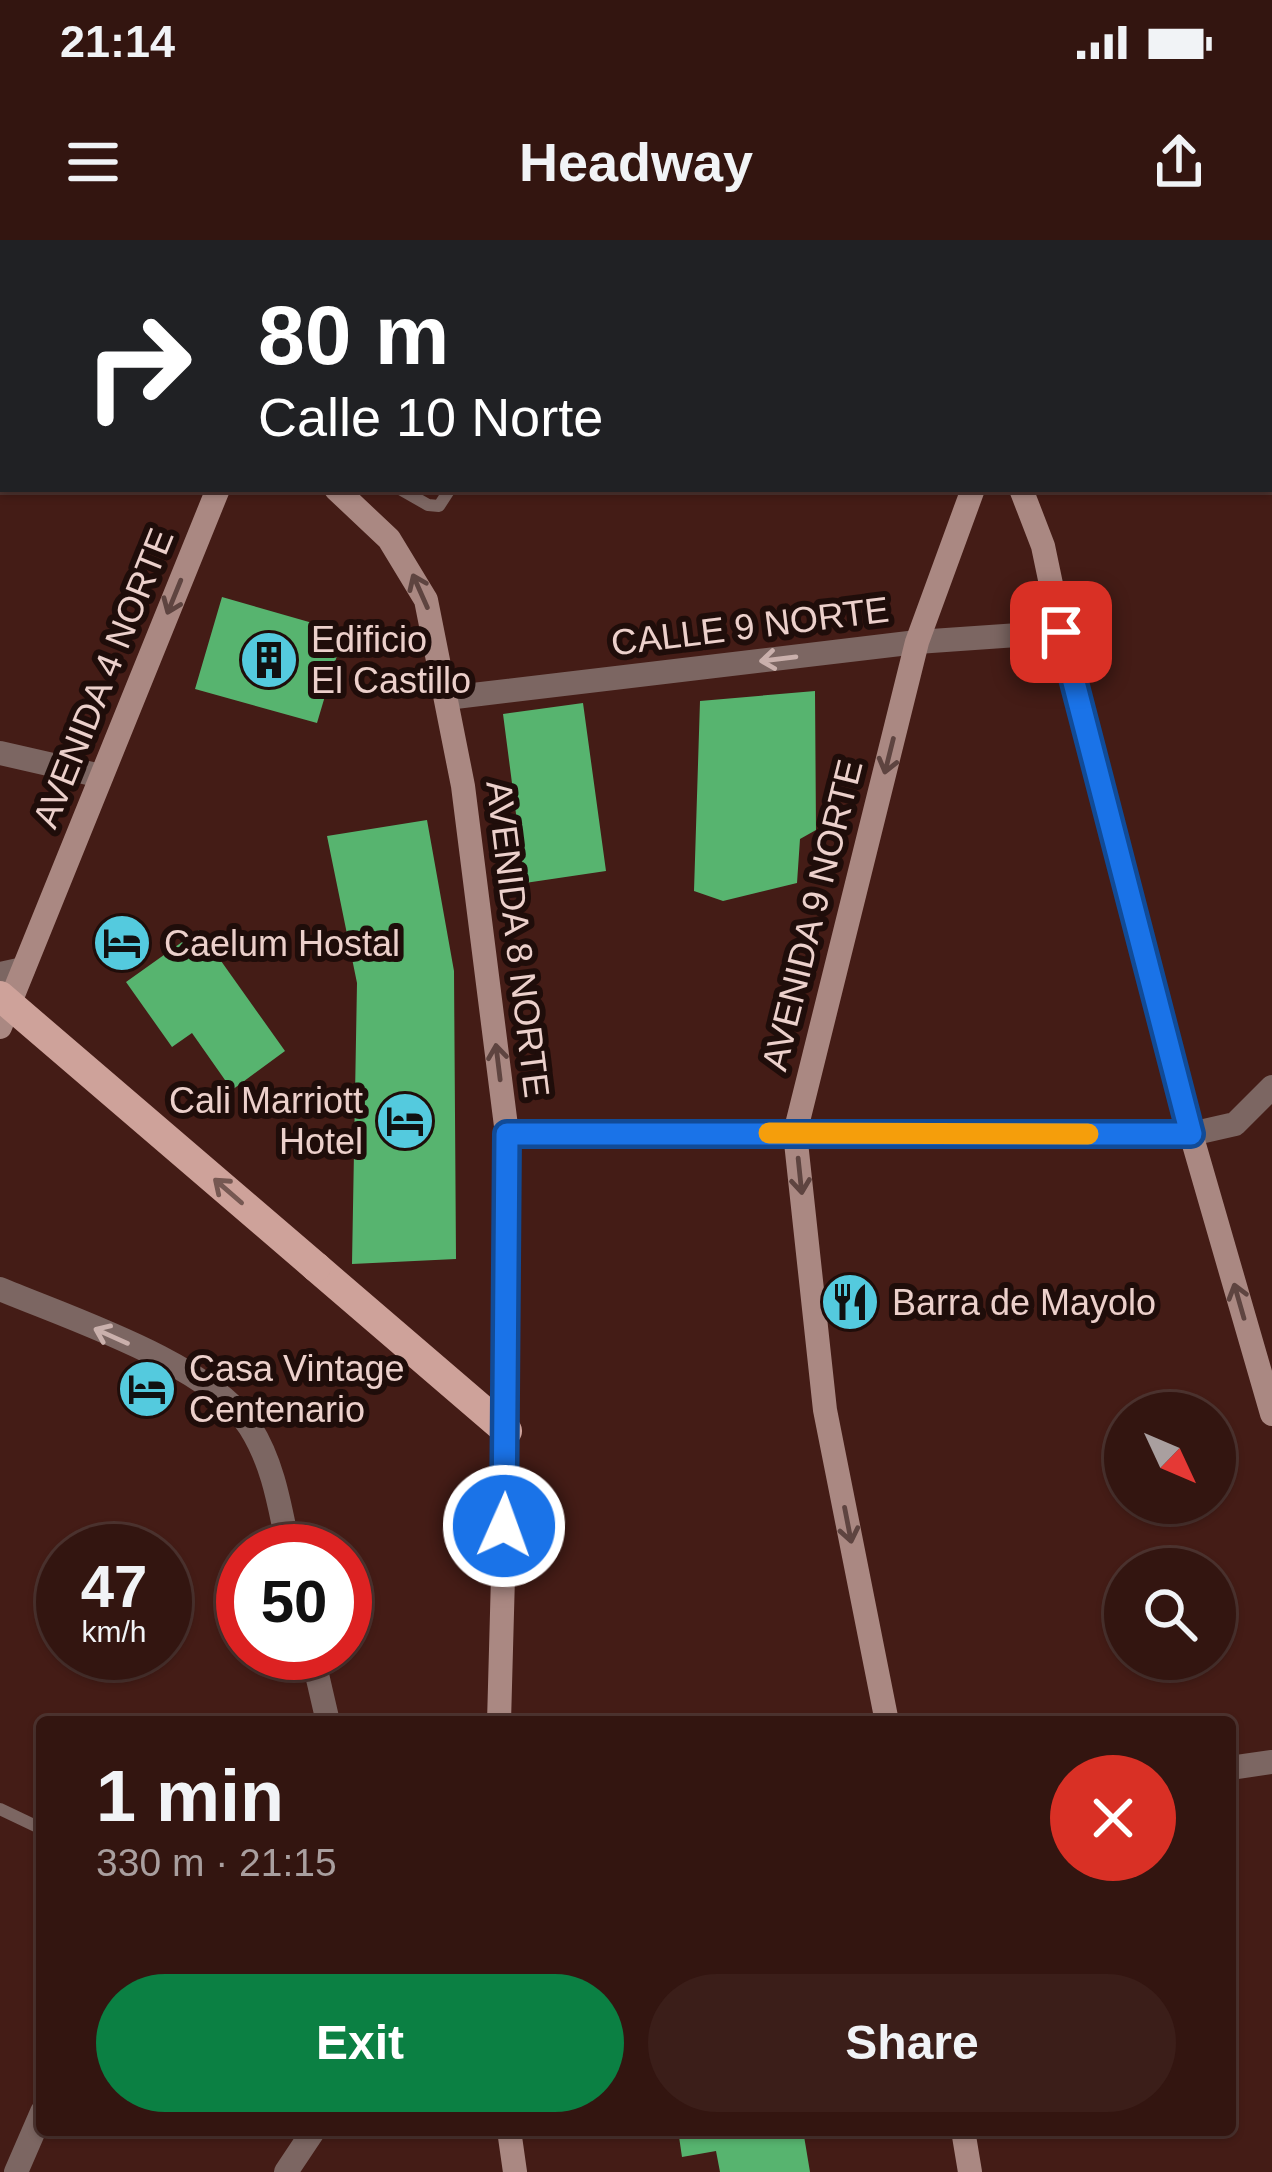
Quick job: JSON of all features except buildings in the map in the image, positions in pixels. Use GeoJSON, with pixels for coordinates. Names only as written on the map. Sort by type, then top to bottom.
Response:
{"type":"FeatureCollection","features":[{"type":"Feature","properties":{"kind":"main road"},"geometry":{"type":"LineString","coordinates":[[0,995],[507,1431]]}},
{"type":"Feature","properties":{"kind":"street","name":"AVENIDA 4 NORTE"},"geometry":{"type":"LineString","coordinates":[[0,1024],[12,971],[101,776],[217,492]]}},
{"type":"Feature","properties":{"kind":"street","name":"AVENIDA 8 NORTE"},"geometry":{"type":"LineString","coordinates":[[343,492],[363,501],[426,600],[463,786],[507,1134],[507,1431],[499,1716]]}},
{"type":"Feature","properties":{"kind":"street","name":"AVENIDA 9 NORTE"},"geometry":{"type":"LineString","coordinates":[[886,1716],[825,1410],[795,1133],[917,642],[972,492]]}},
{"type":"Feature","properties":{"kind":"street"},"geometry":{"type":"LineString","coordinates":[[1022,492],[1043,546],[1191,1134],[1272,1414]]}},
{"type":"Feature","properties":{"kind":"street","name":"CALLE 9 NORTE"},"geometry":{"type":"LineString","coordinates":[[447,698],[917,642],[1061,632]]}},
{"type":"Feature","properties":{"kind":"street"},"geometry":{"type":"LineString","coordinates":[[0,753],[101,776]]}},
{"type":"Feature","properties":{"kind":"street"},"geometry":{"type":"LineString","coordinates":[[507,1134],[1191,1134],[1235,1124],[1272,1087]]}},
{"type":"Feature","properties":{"kind":"street"},"geometry":{"type":"LineString","coordinates":[[0,1288],[165,1360],[214,1391],[247,1422],[265,1454],[282,1524]]}},
{"type":"Feature","properties":{"kind":"street"},"geometry":{"type":"LineString","coordinates":[[318,1680],[327,1716]]}},
{"type":"Feature","properties":{"kind":"street"},"geometry":{"type":"LineString","coordinates":[[1236,1767],[1272,1762]]}},
{"type":"Feature","properties":{"kind":"street"},"geometry":{"type":"LineString","coordinates":[[16,2172],[36,2126]]}},
{"type":"Feature","properties":{"kind":"street"},"geometry":{"type":"LineString","coordinates":[[286,2172],[310,2136]]}},
{"type":"Feature","properties":{"kind":"street"},"geometry":{"type":"LineString","coordinates":[[510,2136],[515,2172]]}},
{"type":"Feature","properties":{"kind":"street"},"geometry":{"type":"LineString","coordinates":[[963,2136],[970,2172]]}},
{"type":"Feature","properties":{"kind":"lane"},"geometry":{"type":"LineString","coordinates":[[405,492],[439,506],[448,492]]}},
{"type":"Feature","properties":{"kind":"lane"},"geometry":{"type":"LineString","coordinates":[[0,1809],[36,1826]]}},
{"type":"Feature","properties":{"kind":"slow traffic"},"geometry":{"type":"LineString","coordinates":[[769,1133],[1088,1134]]}},
{"type":"Feature","properties":{"kind":"place","name":"Edificio El Castillo"},"geometry":{"type":"Point","coordinates":[269,660]}},
{"type":"Feature","properties":{"kind":"place","name":"Caelum Hostal"},"geometry":{"type":"Point","coordinates":[122,943]}},
{"type":"Feature","properties":{"kind":"place","name":"Cali Marriott Hotel"},"geometry":{"type":"Point","coordinates":[405,1121]}},
{"type":"Feature","properties":{"kind":"place","name":"Barra de Mayolo"},"geometry":{"type":"Point","coordinates":[850,1302]}},
{"type":"Feature","properties":{"kind":"place","name":"Casa Vintage Centenario"},"geometry":{"type":"Point","coordinates":[147,1389]}},
{"type":"Feature","properties":{"kind":"route"},"geometry":{"type":"LineString","coordinates":[[504,1526],[507,1134],[1191,1134],[1061,632]]}}]}
